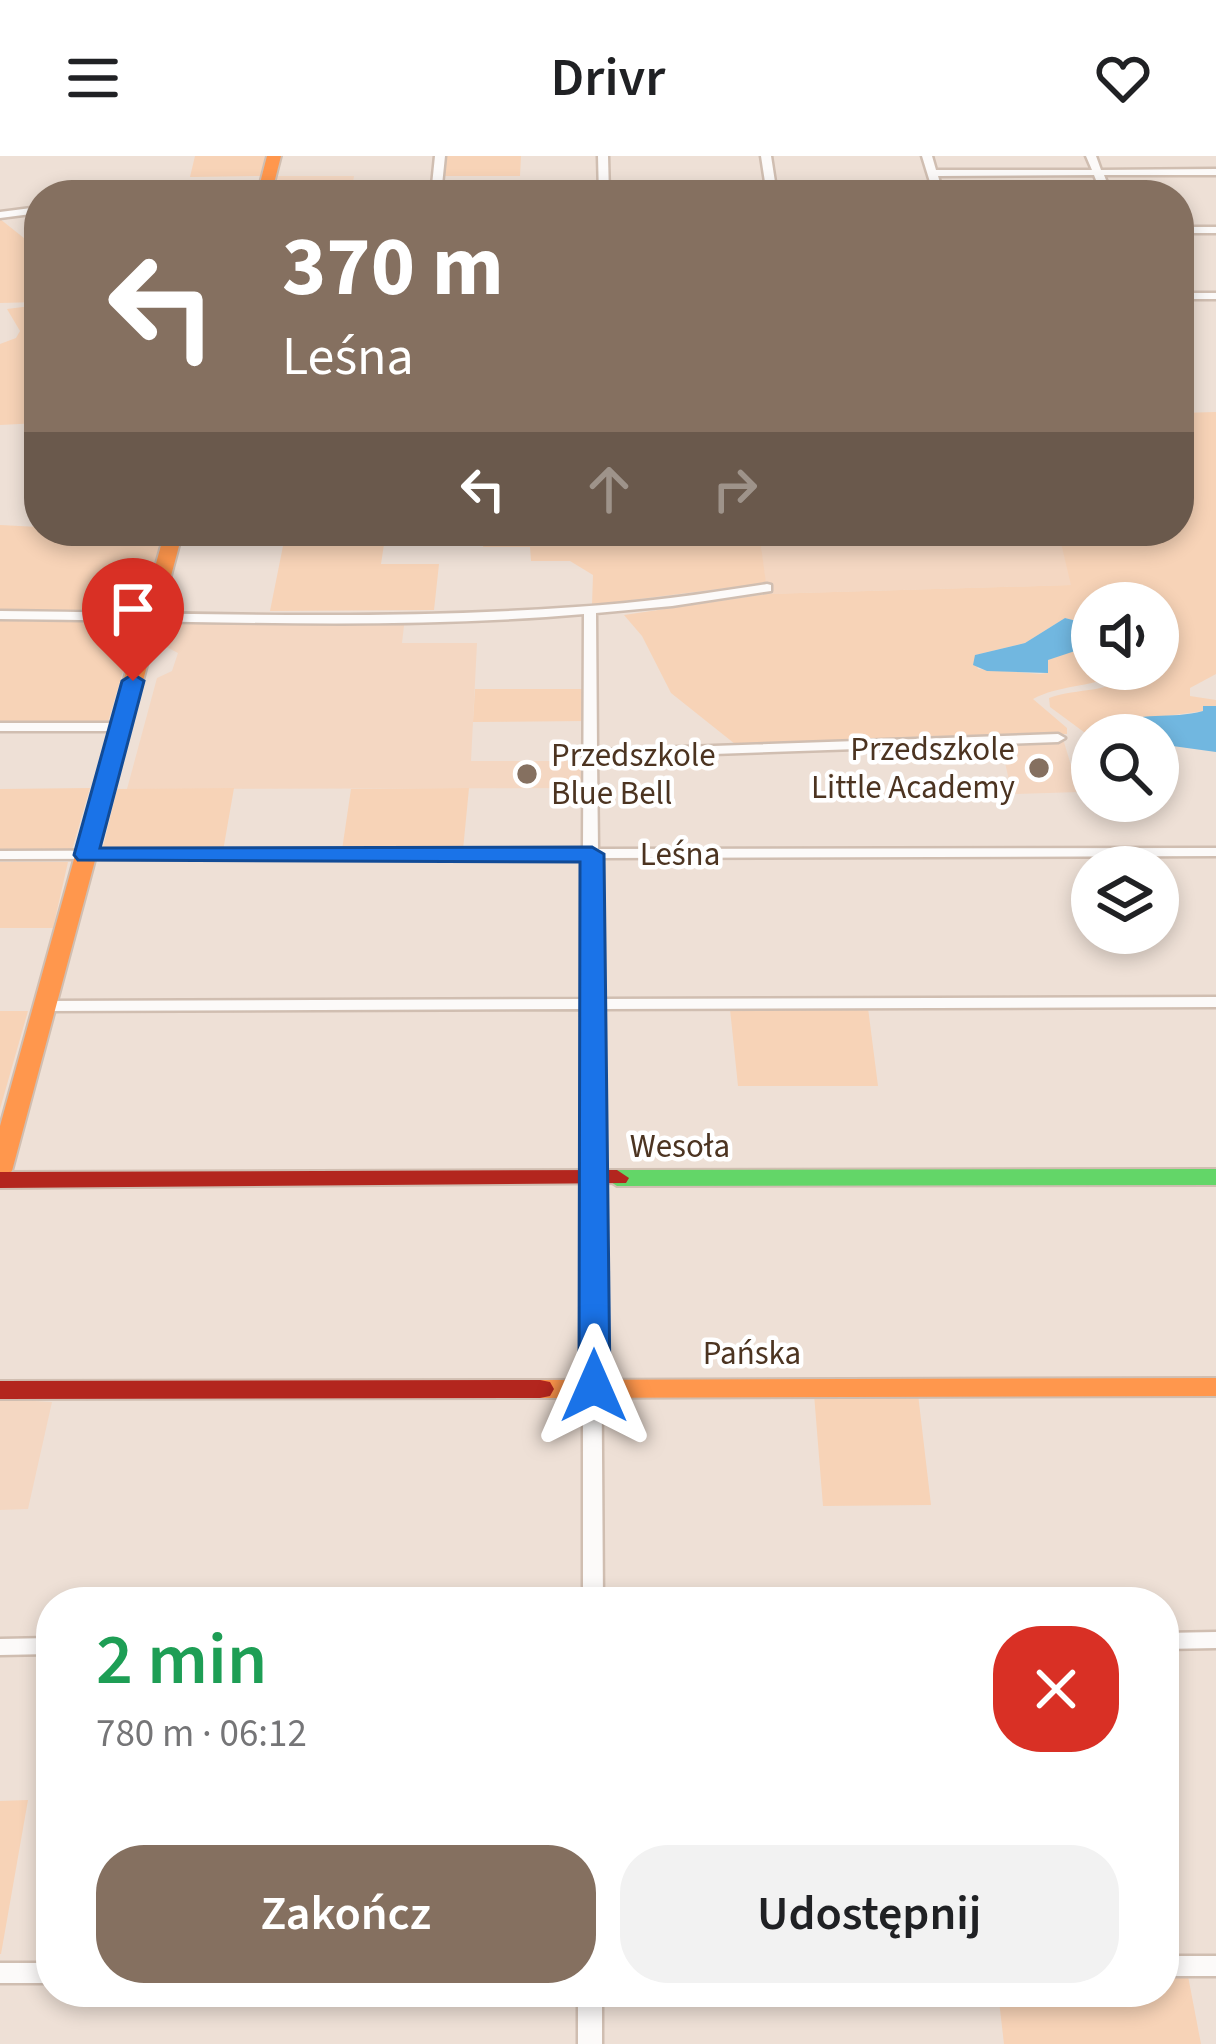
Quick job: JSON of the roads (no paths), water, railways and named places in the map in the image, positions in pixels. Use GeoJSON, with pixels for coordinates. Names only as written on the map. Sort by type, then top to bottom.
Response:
{"type":"FeatureCollection","features":[{"type":"Feature","properties":{"kind":"street"},"geometry":{"type":"LineString","coordinates":[[927,156],[935,180]]}},
{"type":"Feature","properties":{"kind":"street"},"geometry":{"type":"LineString","coordinates":[[1090,156],[1101,180]]}},
{"type":"Feature","properties":{"kind":"street"},"geometry":{"type":"LineString","coordinates":[[933,173],[1216,172]]}},
{"type":"Feature","properties":{"kind":"street"},"geometry":{"type":"LineString","coordinates":[[0,1175],[170,546]]}},
{"type":"Feature","properties":{"kind":"street"},"geometry":{"type":"LineString","coordinates":[[0,615],[476,615],[590,610],[766,588]]}},
{"type":"Feature","properties":{"kind":"street"},"geometry":{"type":"LineString","coordinates":[[590,610],[593,1587]]}},
{"type":"Feature","properties":{"kind":"street"},"geometry":{"type":"LineString","coordinates":[[0,727],[120,727]]}},
{"type":"Feature","properties":{"kind":"street"},"geometry":{"type":"LineString","coordinates":[[593,754],[1058,738]]}},
{"type":"Feature","properties":{"kind":"street","name":"Leśna"},"geometry":{"type":"LineString","coordinates":[[0,855],[1216,852]]}},
{"type":"Feature","properties":{"kind":"street"},"geometry":{"type":"LineString","coordinates":[[46,1006],[1216,1002]]}},
{"type":"Feature","properties":{"kind":"street","name":"Wesoła"},"geometry":{"type":"LineString","coordinates":[[0,1175],[594,1180],[1216,1177]]}},
{"type":"Feature","properties":{"kind":"street","name":"Pańska"},"geometry":{"type":"LineString","coordinates":[[0,1390],[1216,1387]]}},
{"type":"Feature","properties":{"kind":"street"},"geometry":{"type":"LineString","coordinates":[[1179,1641],[1216,1640]]}},
{"type":"Feature","properties":{"kind":"street"},"geometry":{"type":"LineString","coordinates":[[0,1647],[36,1646]]}},
{"type":"Feature","properties":{"kind":"street"},"geometry":{"type":"LineString","coordinates":[[1179,1966],[1216,1966]]}},
{"type":"Feature","properties":{"kind":"street"},"geometry":{"type":"LineString","coordinates":[[0,1973],[36,1972]]}},
{"type":"Feature","properties":{"kind":"street"},"geometry":{"type":"LineString","coordinates":[[590,2007],[590,2044]]}},
{"type":"Feature","properties":{"kind":"water"},"geometry":{"type":"Polygon","coordinates":[[[1065,618],[1071,620],[1071,652],[1048,660],[1048,673],[987,671],[973,665],[975,655],[1025,643],[1065,618]]]}},
{"type":"Feature","properties":{"kind":"water"},"geometry":{"type":"Polygon","coordinates":[[[1203,706],[1216,706],[1216,752],[1179,747],[1179,715],[1203,711],[1203,706]]]}},
{"type":"Feature","properties":{"kind":"place","name":"Przedszkole Little Academy"},"geometry":{"type":"Point","coordinates":[1039,768]}},
{"type":"Feature","properties":{"kind":"place","name":"Przedszkole Blue Bell"},"geometry":{"type":"Point","coordinates":[527,774]}}]}
